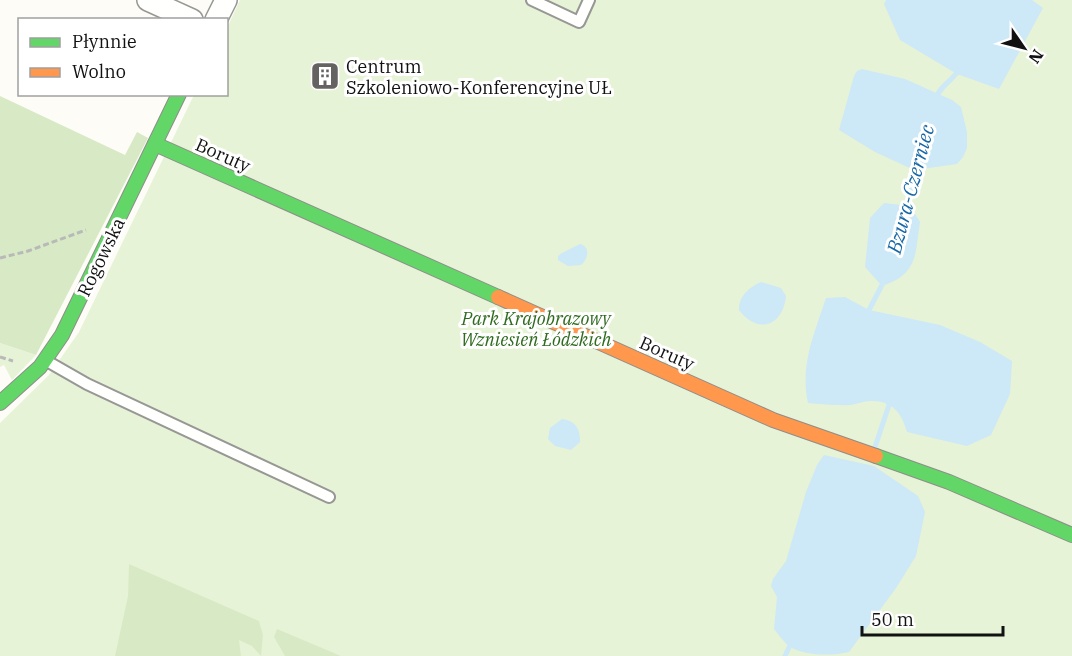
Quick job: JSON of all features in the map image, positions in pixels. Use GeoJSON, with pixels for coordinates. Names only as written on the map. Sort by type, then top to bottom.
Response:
{"type":"FeatureCollection","features":[{"type":"Feature","properties":{"kind":"street"},"geometry":{"type":"LineString","coordinates":[[148,0],[188,18]]}},
{"type":"Feature","properties":{"kind":"street"},"geometry":{"type":"LineString","coordinates":[[217,18],[226,0]]}},
{"type":"Feature","properties":{"kind":"street","name":"Rogowska"},"geometry":{"type":"LineString","coordinates":[[0,403],[40,367],[62,335],[178,96]]}},
{"type":"Feature","properties":{"kind":"street","name":"Boruty"},"geometry":{"type":"LineString","coordinates":[[155,144],[773,420],[949,482],[1072,535]]}},
{"type":"Feature","properties":{"kind":"lane"},"geometry":{"type":"LineString","coordinates":[[532,0],[579,22],[589,0]]}},
{"type":"Feature","properties":{"kind":"lane"},"geometry":{"type":"LineString","coordinates":[[45,360],[87,384],[329,497]]}},
{"type":"Feature","properties":{"kind":"path"},"geometry":{"type":"LineString","coordinates":[[0,258],[28,251],[92,228],[117,223]]}},
{"type":"Feature","properties":{"kind":"green space","name":"Park Krajobrazowy Wzniesień Łódzkich"},"geometry":{"type":"Polygon","coordinates":[[[240,0],[1072,0],[1072,656],[0,656],[0,423],[49,375],[79,332],[194,96],[228,96],[228,26],[240,0]]]}},
{"type":"Feature","properties":{"kind":"green space"},"geometry":{"type":"Polygon","coordinates":[[[0,96],[125,155],[137,132],[148,138],[36,355],[0,343],[0,96]]]}},
{"type":"Feature","properties":{"kind":"green space"},"geometry":{"type":"Polygon","coordinates":[[[0,343],[36,355],[12,380],[4,365],[0,367],[0,343]]]}},
{"type":"Feature","properties":{"kind":"green space"},"geometry":{"type":"Polygon","coordinates":[[[129,564],[259,621],[263,635],[261,656],[252,646],[239,640],[241,656],[115,656],[128,596],[129,564]]]}},
{"type":"Feature","properties":{"kind":"green space"},"geometry":{"type":"Polygon","coordinates":[[[277,629],[341,656],[285,656],[274,637],[277,629]]]}},
{"type":"Feature","properties":{"kind":"water"},"geometry":{"type":"Polygon","coordinates":[[[886,0],[1032,0],[1043,8],[999,89],[957,74],[900,40],[884,4],[886,0]]]}},
{"type":"Feature","properties":{"kind":"water"},"geometry":{"type":"Polygon","coordinates":[[[862,69],[905,79],[952,100],[961,107],[967,132],[967,148],[957,164],[914,170],[875,152],[839,130],[854,76],[862,69]]]}},
{"type":"Feature","properties":{"kind":"water"},"geometry":{"type":"Polygon","coordinates":[[[884,203],[910,206],[920,222],[915,254],[909,269],[902,276],[882,286],[865,267],[870,218],[884,203]]]}},
{"type":"Feature","properties":{"kind":"water"},"geometry":{"type":"Polygon","coordinates":[[[580,244],[587,250],[585,260],[581,265],[568,266],[558,260],[558,256],[562,253],[580,244]]]}},
{"type":"Feature","properties":{"kind":"water"},"geometry":{"type":"Polygon","coordinates":[[[761,282],[781,288],[786,296],[780,314],[768,324],[754,323],[739,310],[740,301],[745,293],[761,282]]]}},
{"type":"Feature","properties":{"kind":"water"},"geometry":{"type":"Polygon","coordinates":[[[845,297],[869,310],[940,325],[980,342],[1012,361],[1010,394],[991,435],[967,446],[907,432],[895,409],[878,401],[851,405],[808,403],[807,362],[826,298],[845,297]]]}},
{"type":"Feature","properties":{"kind":"water"},"geometry":{"type":"Polygon","coordinates":[[[562,419],[574,424],[579,433],[580,442],[571,450],[555,446],[548,439],[550,428],[562,419]]]}},
{"type":"Feature","properties":{"kind":"water"},"geometry":{"type":"Polygon","coordinates":[[[824,455],[874,466],[918,496],[925,512],[916,556],[896,588],[849,652],[827,655],[796,650],[790,647],[774,629],[777,597],[771,586],[773,579],[786,561],[806,492],[817,465],[824,455]]]}},
{"type":"Feature","properties":{"kind":"waterway","name":"Bzura-Czerniec"},"geometry":{"type":"LineString","coordinates":[[935,100],[960,68]]}},
{"type":"Feature","properties":{"kind":"waterway","name":"Bzura-Czerniec"},"geometry":{"type":"LineString","coordinates":[[907,213],[915,166]]}},
{"type":"Feature","properties":{"kind":"waterway","name":"Bzura-Czerniec"},"geometry":{"type":"LineString","coordinates":[[870,316],[869,310],[884,281]]}},
{"type":"Feature","properties":{"kind":"waterway","name":"Bzura-Czerniec"},"geometry":{"type":"LineString","coordinates":[[875,447],[889,405],[888,399]]}},
{"type":"Feature","properties":{"kind":"waterway","name":"Bzura-Czerniec"},"geometry":{"type":"LineString","coordinates":[[785,656],[792,641]]}},
{"type":"Feature","properties":{"kind":"traffic: fast"},"geometry":{"type":"LineString","coordinates":[[0,403],[40,367],[62,335],[178,96]]}},
{"type":"Feature","properties":{"kind":"traffic: fast"},"geometry":{"type":"LineString","coordinates":[[155,144],[498,297]]}},
{"type":"Feature","properties":{"kind":"traffic: fast"},"geometry":{"type":"LineString","coordinates":[[876,456],[949,482],[1072,535]]}},
{"type":"Feature","properties":{"kind":"traffic: slow"},"geometry":{"type":"LineString","coordinates":[[498,297],[773,420],[876,456]]}},
{"type":"Feature","properties":{"kind":"place","name":"Centrum Szkoleniowo-Konferencyjne UŁ"},"geometry":{"type":"Point","coordinates":[325,76]}}]}
